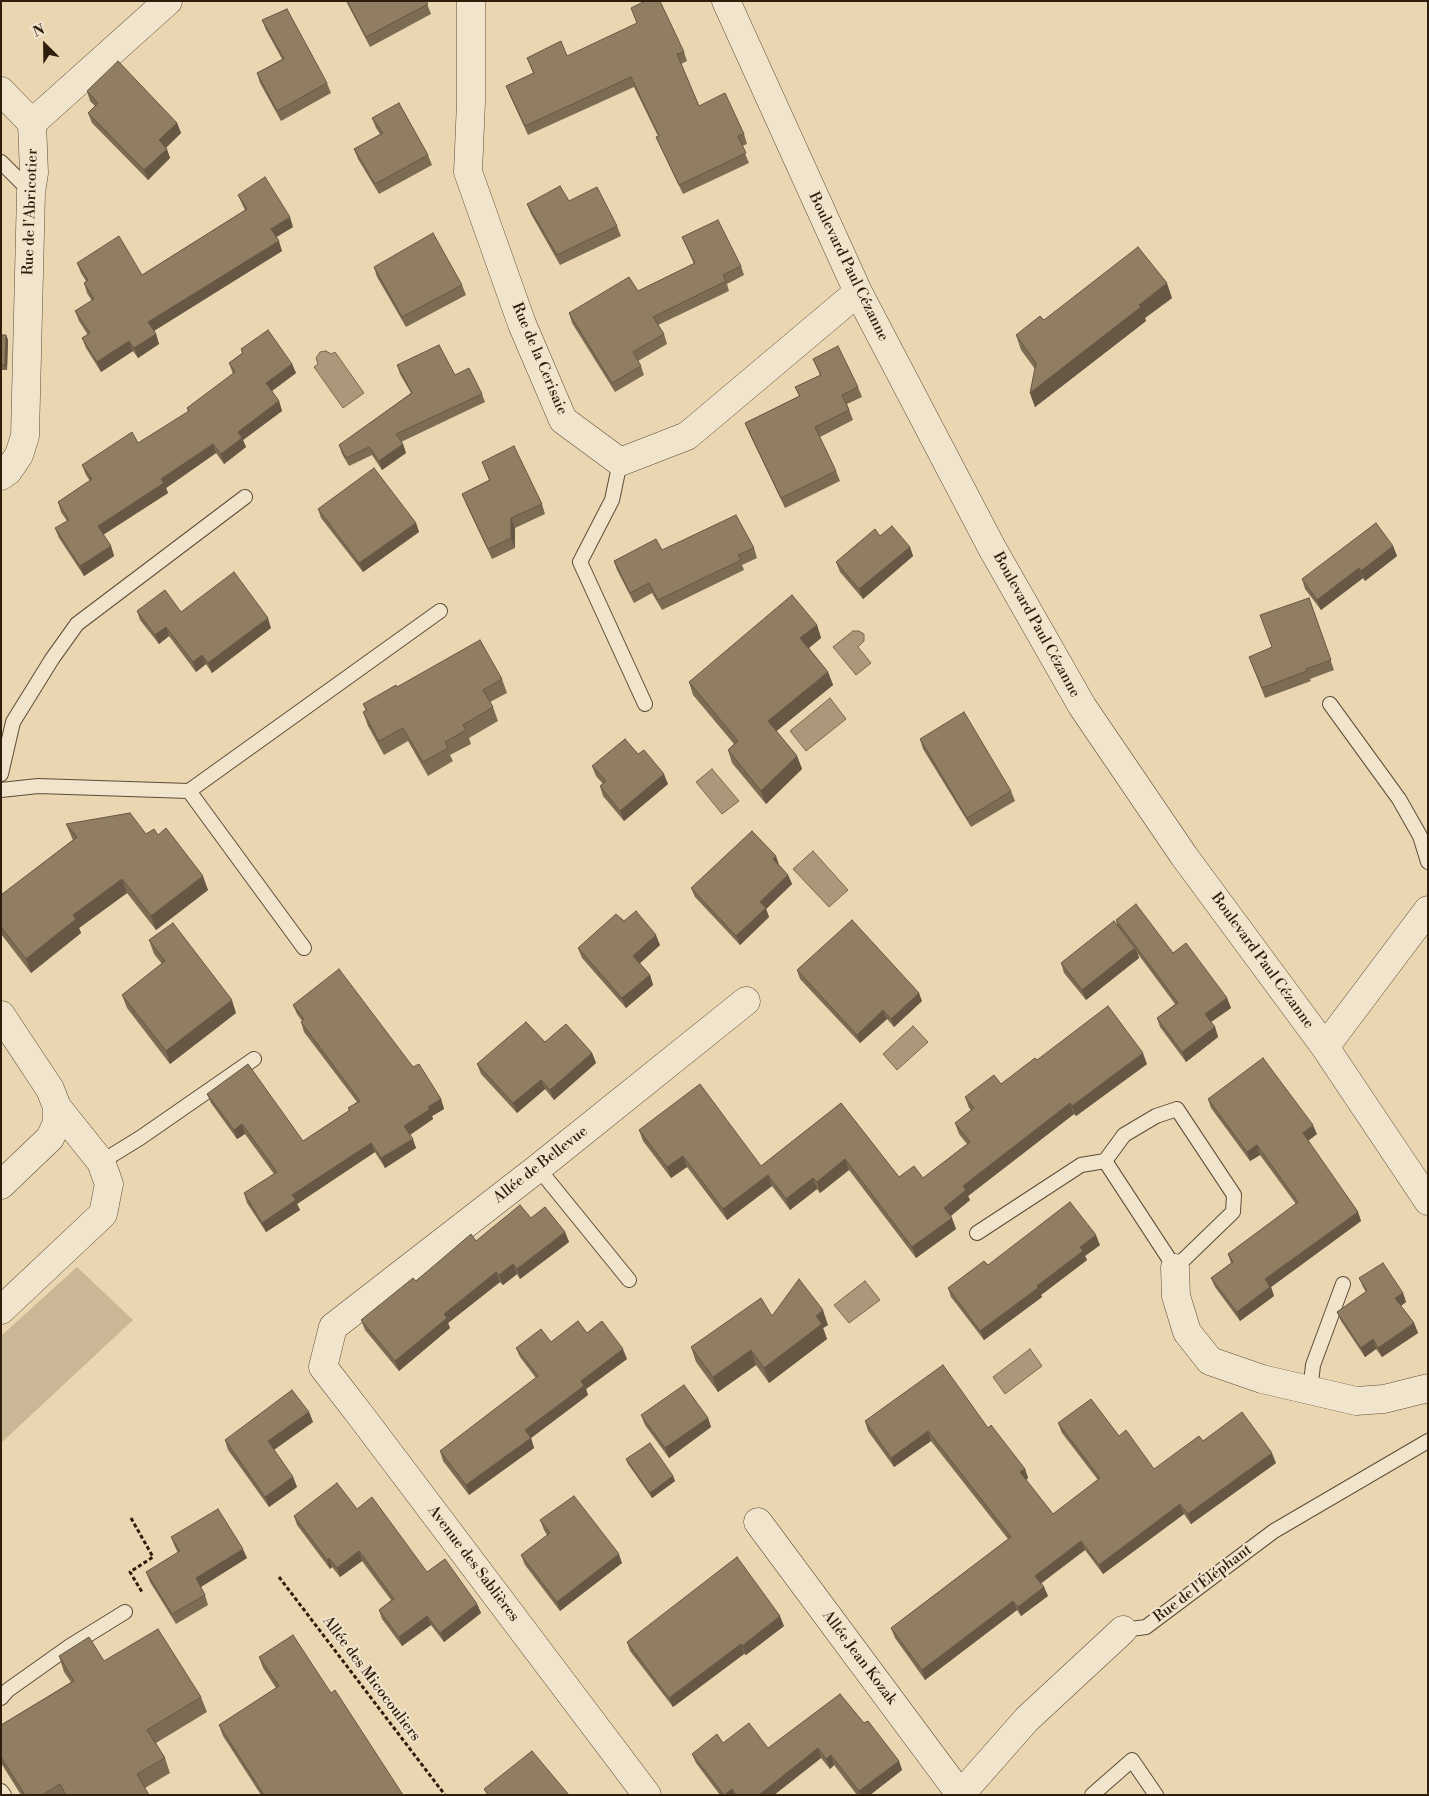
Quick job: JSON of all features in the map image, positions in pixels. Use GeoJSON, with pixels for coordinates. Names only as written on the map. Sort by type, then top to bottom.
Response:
{"type":"FeatureCollection","features":[{"type":"Feature","properties":{"kind":"street"},"geometry":{"type":"LineString","coordinates":[[1,91],[32,123],[168,1]]}},
{"type":"Feature","properties":{"kind":"street","name":"Rue de la Cerisaie"},"geometry":{"type":"LineString","coordinates":[[471,1],[471,102],[468,172],[522,324],[564,420],[620,462]]}},
{"type":"Feature","properties":{"kind":"street","name":"Boulevard Paul Cézanne"},"geometry":{"type":"LineString","coordinates":[[726,1],[858,292],[992,548],[1082,706],[1184,856],[1324,1047],[1428,1202]]}},
{"type":"Feature","properties":{"kind":"street","name":"Rue de l'Abricotier"},"geometry":{"type":"LineString","coordinates":[[1,476],[8,471],[19,455],[25,436],[31,192],[34,173],[32,123]]}},
{"type":"Feature","properties":{"kind":"street"},"geometry":{"type":"LineString","coordinates":[[620,462],[687,436],[858,292]]}},
{"type":"Feature","properties":{"kind":"street"},"geometry":{"type":"LineString","coordinates":[[1324,1047],[1428,910]]}},
{"type":"Feature","properties":{"kind":"street","name":"Allée de Bellevue"},"geometry":{"type":"LineString","coordinates":[[333,1327],[538,1168],[746,1001]]}},
{"type":"Feature","properties":{"kind":"street"},"geometry":{"type":"LineString","coordinates":[[1,1015],[50,1089],[57,1107],[101,1162],[109,1184],[103,1214],[1,1310]]}},
{"type":"Feature","properties":{"kind":"street"},"geometry":{"type":"LineString","coordinates":[[1,1185],[50,1138],[57,1124],[57,1107]]}},
{"type":"Feature","properties":{"kind":"street"},"geometry":{"type":"LineString","coordinates":[[1175,1268],[1176,1296],[1187,1332],[1210,1361],[1262,1379],[1356,1401],[1384,1399],[1428,1388]]}},
{"type":"Feature","properties":{"kind":"street","name":"Avenue des Sablières"},"geometry":{"type":"LineString","coordinates":[[333,1327],[323,1367],[647,1795]]}},
{"type":"Feature","properties":{"kind":"street","name":"Allée Jean Kozak"},"geometry":{"type":"LineString","coordinates":[[758,1522],[960,1794]]}},
{"type":"Feature","properties":{"kind":"street","name":"Rue de l'Éléphant"},"geometry":{"type":"LineString","coordinates":[[960,1794],[1027,1719],[1123,1630]]}},
{"type":"Feature","properties":{"kind":"lane"},"geometry":{"type":"LineString","coordinates":[[1,162],[31,192]]}},
{"type":"Feature","properties":{"kind":"lane"},"geometry":{"type":"LineString","coordinates":[[620,462],[612,500],[580,562],[645,704]]}},
{"type":"Feature","properties":{"kind":"lane"},"geometry":{"type":"LineString","coordinates":[[1,774],[13,722],[52,659],[77,624],[245,497]]}},
{"type":"Feature","properties":{"kind":"lane"},"geometry":{"type":"LineString","coordinates":[[1,790],[38,786],[189,791],[440,611]]}},
{"type":"Feature","properties":{"kind":"lane"},"geometry":{"type":"LineString","coordinates":[[1330,704],[1399,799],[1420,836],[1428,862]]}},
{"type":"Feature","properties":{"kind":"lane"},"geometry":{"type":"LineString","coordinates":[[189,791],[304,948]]}},
{"type":"Feature","properties":{"kind":"lane"},"geometry":{"type":"LineString","coordinates":[[101,1162],[140,1138],[254,1059]]}},
{"type":"Feature","properties":{"kind":"lane"},"geometry":{"type":"LineString","coordinates":[[977,1232],[1081,1165],[1105,1161],[1124,1135],[1156,1116],[1177,1109],[1234,1195],[1232,1212],[1175,1268],[1105,1161]]}},
{"type":"Feature","properties":{"kind":"lane"},"geometry":{"type":"LineString","coordinates":[[538,1168],[629,1280]]}},
{"type":"Feature","properties":{"kind":"lane"},"geometry":{"type":"LineString","coordinates":[[1310,1391],[1313,1365],[1343,1284]]}},
{"type":"Feature","properties":{"kind":"lane","name":"Rue de l'Éléphant"},"geometry":{"type":"LineString","coordinates":[[1123,1630],[1146,1627],[1274,1531],[1428,1441]]}},
{"type":"Feature","properties":{"kind":"lane"},"geometry":{"type":"LineString","coordinates":[[1,1698],[8,1690],[70,1646],[125,1612]]}},
{"type":"Feature","properties":{"kind":"lane"},"geometry":{"type":"LineString","coordinates":[[1092,1795],[1132,1760],[1156,1795]]}},
{"type":"Feature","properties":{"kind":"lane"},"geometry":{"type":"LineString","coordinates":[[1,1791],[4,1795]]}},
{"type":"Feature","properties":{"kind":"path"},"geometry":{"type":"LineString","coordinates":[[125,1612],[146,1599],[130,1572],[152,1557],[131,1518]]}},
{"type":"Feature","properties":{"kind":"path","name":"Allée des Micocouliers"},"geometry":{"type":"LineString","coordinates":[[278,1577],[445,1795]]}},
{"type":"Feature","properties":{"kind":"shaded area"},"geometry":{"type":"Polygon","coordinates":[[[326,351],[331,354],[335,352],[364,393],[343,408],[314,367],[318,364],[316,358],[320,352],[326,351]]]}},
{"type":"Feature","properties":{"kind":"shaded area"},"geometry":{"type":"Polygon","coordinates":[[[853,631],[859,631],[864,634],[864,641],[858,647],[871,663],[856,675],[833,647],[853,631]]]}},
{"type":"Feature","properties":{"kind":"shaded area"},"geometry":{"type":"Polygon","coordinates":[[[830,698],[846,719],[806,751],[790,731],[830,698]]]}},
{"type":"Feature","properties":{"kind":"shaded area"},"geometry":{"type":"Polygon","coordinates":[[[712,769],[739,801],[722,814],[696,782],[712,769]]]}},
{"type":"Feature","properties":{"kind":"shaded area"},"geometry":{"type":"Polygon","coordinates":[[[813,851],[848,890],[829,907],[793,869],[813,851]]]}},
{"type":"Feature","properties":{"kind":"shaded area"},"geometry":{"type":"Polygon","coordinates":[[[913,1026],[928,1042],[897,1070],[883,1054],[913,1026]]]}},
{"type":"Feature","properties":{"kind":"shaded area"},"geometry":{"type":"Polygon","coordinates":[[[77,1267],[133,1320],[1,1443],[1,1336],[77,1267]]]}},
{"type":"Feature","properties":{"kind":"shaded area"},"geometry":{"type":"Polygon","coordinates":[[[865,1281],[880,1300],[849,1323],[834,1305],[865,1281]]]}},
{"type":"Feature","properties":{"kind":"shaded area"},"geometry":{"type":"Polygon","coordinates":[[[1030,1349],[1042,1366],[1005,1394],[993,1377],[1030,1349]]]}},
{"type":"Feature","properties":{"kind":"building"},"geometry":{"type":"Polygon","coordinates":[[[347,1],[426,1],[428,4],[366,37],[347,1]]]}},
{"type":"Feature","properties":{"kind":"building"},"geometry":{"type":"Polygon","coordinates":[[[645,1],[660,1],[684,52],[677,54],[699,106],[725,93],[744,134],[738,136],[746,153],[679,185],[656,137],[659,136],[631,77],[525,126],[506,86],[534,73],[527,58],[561,41],[567,56],[637,23],[631,8],[645,1]]]}},
{"type":"Feature","properties":{"kind":"building"},"geometry":{"type":"Polygon","coordinates":[[[287,9],[327,83],[277,111],[257,73],[284,59],[262,20],[287,9]]]}},
{"type":"Feature","properties":{"kind":"building"},"geometry":{"type":"Polygon","coordinates":[[[118,61],[177,123],[159,140],[167,149],[144,170],[88,113],[98,103],[87,91],[118,61]]]}},
{"type":"Feature","properties":{"kind":"building"},"geometry":{"type":"Polygon","coordinates":[[[399,103],[428,155],[375,184],[354,149],[383,133],[372,118],[399,103]]]}},
{"type":"Feature","properties":{"kind":"building"},"geometry":{"type":"Polygon","coordinates":[[[265,177],[290,217],[271,229],[279,241],[148,322],[156,334],[134,348],[129,341],[97,362],[82,338],[90,333],[75,311],[94,299],[84,283],[88,280],[77,263],[119,236],[142,275],[247,209],[238,195],[265,177]]]}},
{"type":"Feature","properties":{"kind":"building"},"geometry":{"type":"Polygon","coordinates":[[[560,186],[569,201],[597,187],[617,226],[557,255],[527,204],[560,186]]]}},
{"type":"Feature","properties":{"kind":"building"},"geometry":{"type":"Polygon","coordinates":[[[718,220],[741,266],[723,275],[726,281],[653,317],[664,334],[633,352],[641,366],[612,383],[569,313],[629,277],[638,291],[695,263],[682,237],[718,220]]]}},
{"type":"Feature","properties":{"kind":"building"},"geometry":{"type":"Polygon","coordinates":[[[433,233],[462,285],[402,317],[374,267],[433,233]]]}},
{"type":"Feature","properties":{"kind":"building"},"geometry":{"type":"Polygon","coordinates":[[[1138,247],[1167,283],[1139,305],[1141,307],[1030,393],[1036,363],[1016,335],[1040,316],[1044,320],[1138,247]]]}},
{"type":"Feature","properties":{"kind":"building"},"geometry":{"type":"Polygon","coordinates":[[[268,330],[292,364],[266,383],[279,401],[238,432],[242,438],[221,454],[213,444],[161,479],[164,483],[98,526],[111,546],[80,566],[55,528],[69,520],[58,502],[92,479],[82,465],[132,432],[138,443],[189,411],[187,408],[235,372],[229,363],[243,353],[241,349],[268,330]]]}},
{"type":"Feature","properties":{"kind":"building"},"geometry":{"type":"Polygon","coordinates":[[[1,335],[6,335],[5,365],[1,365],[1,335]]]}},
{"type":"Feature","properties":{"kind":"building"},"geometry":{"type":"Polygon","coordinates":[[[439,345],[455,375],[469,368],[482,394],[396,434],[403,444],[379,461],[369,447],[346,458],[339,445],[412,393],[397,365],[439,345]]]}},
{"type":"Feature","properties":{"kind":"building"},"geometry":{"type":"Polygon","coordinates":[[[838,346],[858,387],[842,395],[849,410],[815,427],[836,471],[781,498],[745,423],[800,396],[795,387],[821,375],[813,359],[838,346]]]}},
{"type":"Feature","properties":{"kind":"building"},"geometry":{"type":"Polygon","coordinates":[[[514,446],[542,504],[511,518],[511,538],[488,549],[462,494],[490,480],[482,462],[514,446]]]}},
{"type":"Feature","properties":{"kind":"building"},"geometry":{"type":"Polygon","coordinates":[[[374,468],[416,523],[359,563],[318,509],[374,468]]]}},
{"type":"Feature","properties":{"kind":"building"},"geometry":{"type":"Polygon","coordinates":[[[736,515],[754,548],[738,555],[741,560],[658,600],[649,583],[630,593],[614,561],[656,539],[662,550],[736,515]]]}},
{"type":"Feature","properties":{"kind":"building"},"geometry":{"type":"Polygon","coordinates":[[[1376,523],[1393,546],[1361,571],[1359,568],[1317,600],[1302,579],[1376,523]]]}},
{"type":"Feature","properties":{"kind":"building"},"geometry":{"type":"Polygon","coordinates":[[[892,526],[910,547],[859,589],[836,562],[875,529],[880,536],[892,526]]]}},
{"type":"Feature","properties":{"kind":"building"},"geometry":{"type":"Polygon","coordinates":[[[234,572],[268,618],[208,663],[202,655],[193,662],[166,627],[155,635],[137,611],[165,590],[181,612],[234,572]]]}},
{"type":"Feature","properties":{"kind":"building"},"geometry":{"type":"Polygon","coordinates":[[[792,595],[817,625],[800,638],[828,672],[768,721],[797,756],[761,791],[728,750],[738,741],[689,682],[792,595]]]}},
{"type":"Feature","properties":{"kind":"building"},"geometry":{"type":"Polygon","coordinates":[[[1309,598],[1331,660],[1262,688],[1249,657],[1272,647],[1260,615],[1309,598]]]}},
{"type":"Feature","properties":{"kind":"building"},"geometry":{"type":"Polygon","coordinates":[[[480,640],[502,679],[483,690],[493,707],[463,725],[466,730],[445,742],[448,748],[423,762],[403,728],[379,741],[363,712],[367,710],[363,704],[480,640]]]}},
{"type":"Feature","properties":{"kind":"building"},"geometry":{"type":"Polygon","coordinates":[[[964,712],[1011,791],[967,818],[920,739],[964,712]]]}},
{"type":"Feature","properties":{"kind":"building"},"geometry":{"type":"Polygon","coordinates":[[[625,739],[638,754],[644,750],[664,774],[620,811],[600,786],[606,781],[592,766],[625,739]]]}},
{"type":"Feature","properties":{"kind":"building"},"geometry":{"type":"Polygon","coordinates":[[[130,813],[146,834],[154,829],[158,835],[166,828],[203,876],[151,916],[122,879],[73,915],[76,919],[26,959],[1,927],[1,895],[77,837],[66,824],[130,813]]]}},
{"type":"Feature","properties":{"kind":"building"},"geometry":{"type":"Polygon","coordinates":[[[752,831],[776,856],[773,859],[788,875],[760,902],[766,908],[736,936],[691,888],[752,831]]]}},
{"type":"Feature","properties":{"kind":"building"},"geometry":{"type":"Polygon","coordinates":[[[1136,904],[1173,953],[1186,943],[1227,998],[1205,1014],[1215,1027],[1182,1052],[1157,1018],[1178,1003],[1116,920],[1136,904]]]}},
{"type":"Feature","properties":{"kind":"building"},"geometry":{"type":"Polygon","coordinates":[[[636,911],[656,935],[633,956],[650,975],[622,998],[578,948],[616,914],[624,921],[636,911]]]}},
{"type":"Feature","properties":{"kind":"building"},"geometry":{"type":"Polygon","coordinates":[[[852,920],[919,993],[891,1019],[883,1010],[857,1035],[797,970],[852,920]]]}},
{"type":"Feature","properties":{"kind":"building"},"geometry":{"type":"Polygon","coordinates":[[[1114,921],[1135,948],[1082,990],[1061,963],[1114,921]]]}},
{"type":"Feature","properties":{"kind":"building"},"geometry":{"type":"Polygon","coordinates":[[[173,923],[232,1000],[166,1051],[122,995],[165,961],[149,940],[173,923]]]}},
{"type":"Feature","properties":{"kind":"building"},"geometry":{"type":"Polygon","coordinates":[[[339,969],[413,1067],[419,1064],[441,1099],[428,1107],[430,1109],[404,1126],[413,1139],[381,1158],[371,1143],[292,1195],[296,1200],[262,1223],[244,1193],[277,1172],[242,1124],[234,1130],[207,1094],[248,1064],[303,1141],[350,1110],[348,1108],[360,1101],[301,1022],[304,1019],[293,1005],[339,969]]]}},
{"type":"Feature","properties":{"kind":"building"},"geometry":{"type":"Polygon","coordinates":[[[1108,1006],[1143,1053],[1072,1106],[1070,1103],[963,1186],[966,1190],[944,1208],[952,1218],[912,1247],[845,1159],[817,1182],[813,1178],[786,1199],[768,1175],[723,1209],[683,1156],[667,1167],[639,1130],[700,1084],[761,1166],[841,1103],[899,1177],[914,1166],[923,1178],[970,1142],[955,1123],[974,1108],[965,1097],[994,1075],[1001,1084],[1035,1058],[1037,1060],[1108,1006]]]}},
{"type":"Feature","properties":{"kind":"building"},"geometry":{"type":"Polygon","coordinates":[[[526,1022],[545,1042],[566,1024],[592,1053],[550,1090],[541,1080],[513,1103],[477,1064],[526,1022]]]}},
{"type":"Feature","properties":{"kind":"building"},"geometry":{"type":"Polygon","coordinates":[[[1263,1058],[1313,1125],[1303,1133],[1358,1212],[1265,1279],[1270,1287],[1237,1312],[1211,1278],[1233,1262],[1228,1254],[1298,1202],[1257,1145],[1247,1152],[1208,1099],[1263,1058]]]}},
{"type":"Feature","properties":{"kind":"building"},"geometry":{"type":"Polygon","coordinates":[[[1070,1202],[1096,1235],[1080,1247],[1083,1251],[1037,1286],[1038,1288],[980,1331],[948,1288],[984,1261],[988,1265],[1070,1202]]]}},
{"type":"Feature","properties":{"kind":"building"},"geometry":{"type":"Polygon","coordinates":[[[520,1205],[531,1218],[545,1207],[565,1232],[517,1269],[513,1264],[499,1275],[496,1272],[444,1314],[447,1318],[395,1361],[361,1320],[413,1278],[416,1281],[471,1234],[476,1241],[520,1205]]]}},
{"type":"Feature","properties":{"kind":"building"},"geometry":{"type":"Polygon","coordinates":[[[1383,1263],[1403,1293],[1395,1298],[1414,1323],[1378,1348],[1373,1339],[1361,1348],[1337,1312],[1367,1291],[1359,1278],[1383,1263]]]}},
{"type":"Feature","properties":{"kind":"building"},"geometry":{"type":"Polygon","coordinates":[[[799,1279],[823,1310],[816,1316],[822,1324],[764,1368],[751,1350],[713,1377],[691,1347],[761,1298],[772,1316],[799,1279]]]}},
{"type":"Feature","properties":{"kind":"building"},"geometry":{"type":"Polygon","coordinates":[[[578,1321],[587,1333],[602,1321],[623,1349],[581,1381],[584,1386],[525,1430],[531,1438],[466,1485],[440,1451],[538,1376],[516,1348],[541,1329],[551,1342],[578,1321]]]}},
{"type":"Feature","properties":{"kind":"building"},"geometry":{"type":"Polygon","coordinates":[[[943,1365],[988,1428],[991,1425],[1025,1469],[1020,1472],[1053,1514],[1100,1478],[1058,1423],[1091,1399],[1119,1436],[1126,1430],[1154,1469],[1199,1436],[1203,1441],[1242,1412],[1272,1453],[1188,1514],[1180,1504],[1099,1565],[1081,1541],[1035,1576],[1044,1587],[1018,1607],[1013,1601],[922,1670],[891,1628],[1011,1537],[928,1431],[891,1458],[865,1421],[943,1365]]]}},
{"type":"Feature","properties":{"kind":"building"},"geometry":{"type":"Polygon","coordinates":[[[684,1385],[708,1418],[665,1448],[641,1415],[684,1385]]]}},
{"type":"Feature","properties":{"kind":"building"},"geometry":{"type":"Polygon","coordinates":[[[292,1390],[309,1412],[268,1441],[293,1477],[265,1497],[225,1440],[292,1390]]]}},
{"type":"Feature","properties":{"kind":"building"},"geometry":{"type":"Polygon","coordinates":[[[650,1443],[673,1476],[650,1493],[626,1459],[650,1443]]]}},
{"type":"Feature","properties":{"kind":"building"},"geometry":{"type":"Polygon","coordinates":[[[337,1483],[357,1509],[372,1497],[427,1572],[445,1559],[477,1604],[440,1633],[427,1616],[399,1637],[379,1610],[394,1599],[359,1551],[337,1568],[329,1558],[327,1560],[294,1516],[337,1483]]]}},
{"type":"Feature","properties":{"kind":"building"},"geometry":{"type":"Polygon","coordinates":[[[574,1496],[619,1554],[557,1602],[521,1555],[550,1533],[540,1520],[574,1496]]]}},
{"type":"Feature","properties":{"kind":"building"},"geometry":{"type":"Polygon","coordinates":[[[218,1509],[243,1549],[196,1578],[205,1595],[172,1614],[146,1572],[180,1551],[171,1537],[218,1509]]]}},
{"type":"Feature","properties":{"kind":"building"},"geometry":{"type":"Polygon","coordinates":[[[737,1557],[780,1616],[742,1646],[741,1644],[669,1698],[627,1642],[737,1557]]]}},
{"type":"Feature","properties":{"kind":"building"},"geometry":{"type":"Polygon","coordinates":[[[158,1629],[201,1697],[147,1730],[165,1758],[137,1774],[149,1795],[66,1795],[60,1784],[42,1795],[25,1795],[1,1757],[1,1725],[74,1681],[59,1656],[89,1637],[104,1661],[158,1629]]]}},
{"type":"Feature","properties":{"kind":"building"},"geometry":{"type":"Polygon","coordinates":[[[293,1635],[331,1693],[335,1690],[403,1795],[264,1795],[219,1725],[279,1686],[259,1657],[293,1635]]]}},
{"type":"Feature","properties":{"kind":"building"},"geometry":{"type":"Polygon","coordinates":[[[840,1694],[864,1723],[868,1721],[899,1761],[859,1791],[831,1755],[826,1759],[818,1748],[759,1795],[736,1795],[732,1789],[724,1795],[692,1754],[717,1734],[723,1743],[749,1723],[768,1748],[840,1694]]]}},
{"type":"Feature","properties":{"kind":"building"},"geometry":{"type":"Polygon","coordinates":[[[532,1751],[569,1795],[488,1795],[484,1789],[532,1751]]]}}]}
